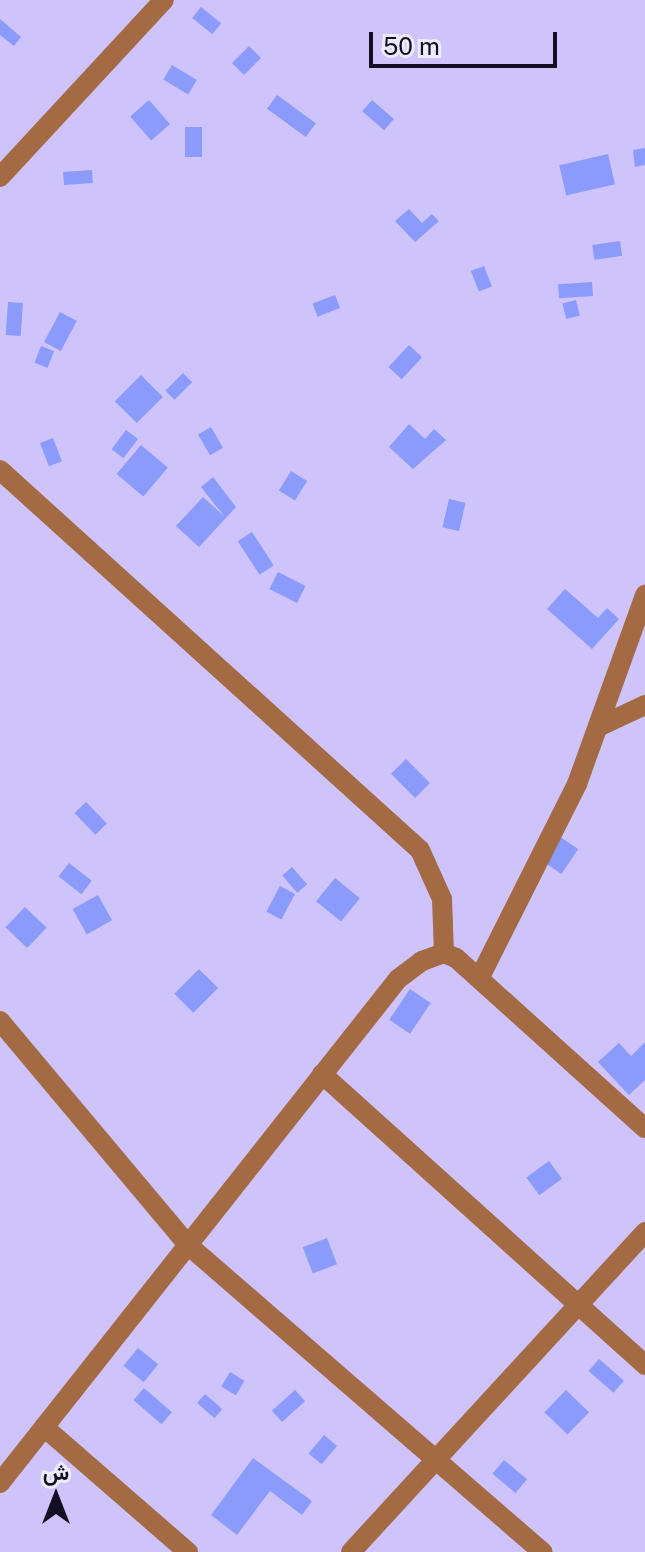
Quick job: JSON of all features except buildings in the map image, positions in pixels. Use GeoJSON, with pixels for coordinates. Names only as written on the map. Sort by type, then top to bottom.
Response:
{"type":"FeatureCollection","features":[{"type":"Feature","properties":{"kind":"street"},"geometry":{"type":"LineString","coordinates":[[0,177],[164,0]]}},
{"type":"Feature","properties":{"kind":"street"},"geometry":{"type":"LineString","coordinates":[[0,470],[420,850],[442,899],[444,953]]}},
{"type":"Feature","properties":{"kind":"street"},"geometry":{"type":"LineString","coordinates":[[480,977],[577,784],[645,595]]}},
{"type":"Feature","properties":{"kind":"street"},"geometry":{"type":"LineString","coordinates":[[598,727],[645,705]]}},
{"type":"Feature","properties":{"kind":"street"},"geometry":{"type":"LineString","coordinates":[[444,953],[480,977],[645,1128]]}},
{"type":"Feature","properties":{"kind":"street"},"geometry":{"type":"LineString","coordinates":[[0,1483],[398,979],[444,953]]}},
{"type":"Feature","properties":{"kind":"street"},"geometry":{"type":"LineString","coordinates":[[0,1021],[188,1245],[437,1456],[542,1552]]}},
{"type":"Feature","properties":{"kind":"street"},"geometry":{"type":"LineString","coordinates":[[322,1074],[573,1307],[645,1365]]}},
{"type":"Feature","properties":{"kind":"street"},"geometry":{"type":"LineString","coordinates":[[351,1552],[645,1232]]}},
{"type":"Feature","properties":{"kind":"street"},"geometry":{"type":"LineString","coordinates":[[44,1427],[188,1552]]}}]}
